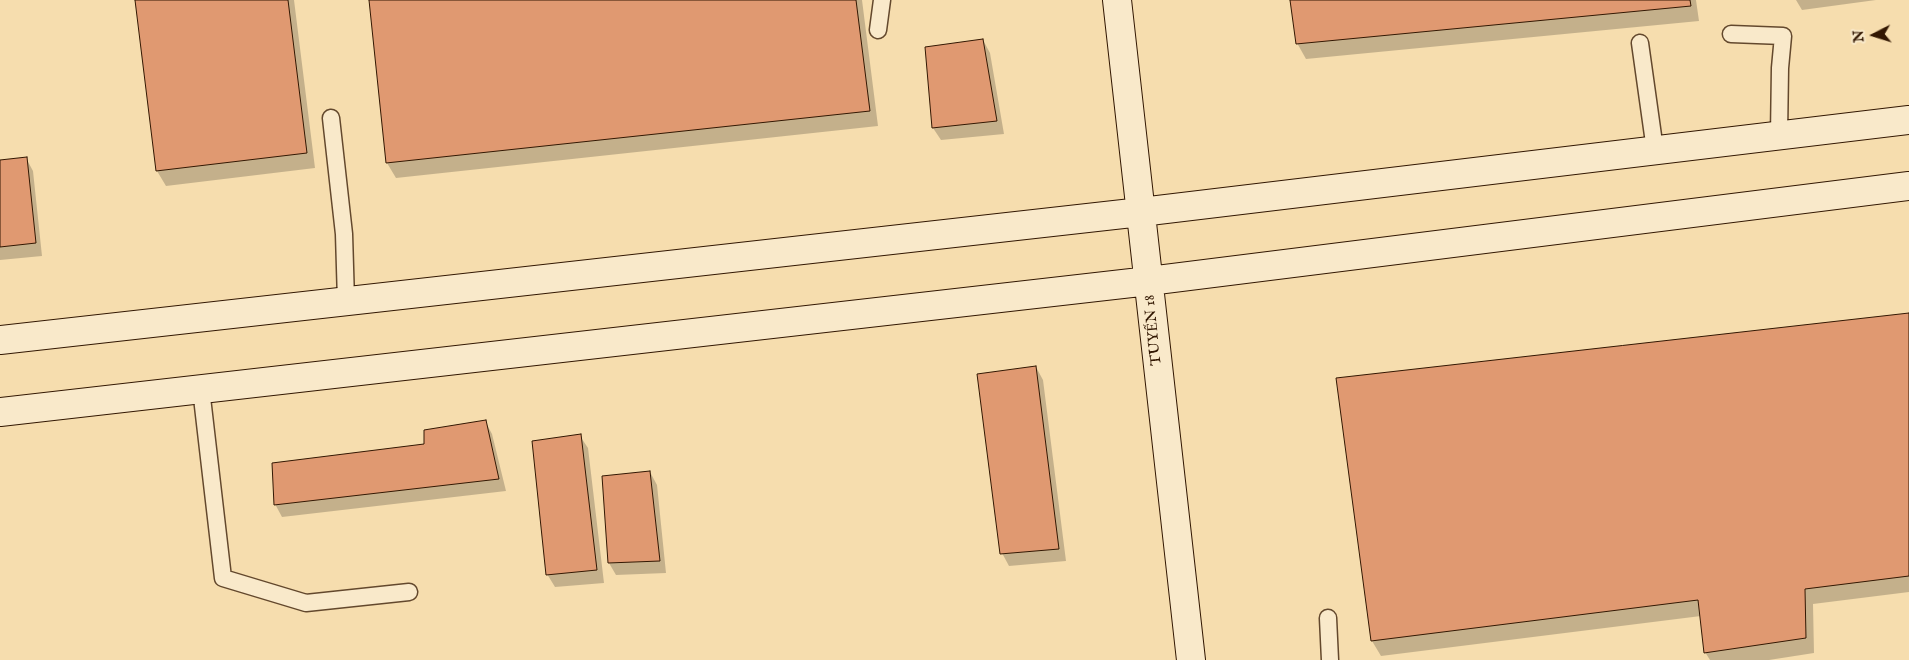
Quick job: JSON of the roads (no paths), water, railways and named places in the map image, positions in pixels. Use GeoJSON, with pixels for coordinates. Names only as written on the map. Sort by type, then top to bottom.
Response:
{"type":"FeatureCollection","features":[{"type":"Feature","properties":{"kind":"street","name":"TUYẾN 18"},"geometry":{"type":"LineString","coordinates":[[1117,0],[1191,660]]}},
{"type":"Feature","properties":{"kind":"street"},"geometry":{"type":"LineString","coordinates":[[0,340],[1141,212],[1909,120]]}},
{"type":"Feature","properties":{"kind":"street"},"geometry":{"type":"LineString","coordinates":[[0,412],[1149,281],[1909,186]]}},
{"type":"Feature","properties":{"kind":"lane"},"geometry":{"type":"LineString","coordinates":[[878,30],[882,0]]}},
{"type":"Feature","properties":{"kind":"lane"},"geometry":{"type":"LineString","coordinates":[[1731,34],[1783,36],[1780,68],[1779,135]]}},
{"type":"Feature","properties":{"kind":"lane"},"geometry":{"type":"LineString","coordinates":[[1640,43],[1655,150]]}},
{"type":"Feature","properties":{"kind":"lane"},"geometry":{"type":"LineString","coordinates":[[331,118],[344,234],[346,301]]}},
{"type":"Feature","properties":{"kind":"lane"},"geometry":{"type":"LineString","coordinates":[[201,389],[223,578],[306,603],[409,592]]}},
{"type":"Feature","properties":{"kind":"lane"},"geometry":{"type":"LineString","coordinates":[[1328,618],[1330,660]]}}]}
